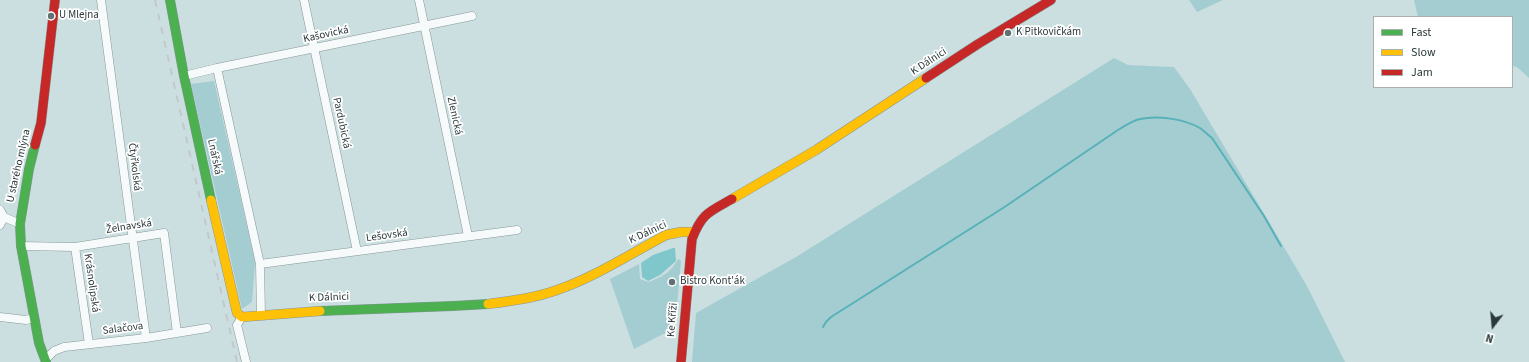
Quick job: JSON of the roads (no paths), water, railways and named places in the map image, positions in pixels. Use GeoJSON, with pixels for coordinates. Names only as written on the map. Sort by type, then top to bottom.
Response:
{"type":"FeatureCollection","features":[{"type":"Feature","properties":{"kind":"street","name":"U starého mlýna"},"geometry":{"type":"LineString","coordinates":[[46,360],[39,343],[34,318],[21,246],[20,224],[29,169],[41,123],[55,0]]}},
{"type":"Feature","properties":{"kind":"street","name":"Čtyřkolská"},"geometry":{"type":"LineString","coordinates":[[101,0],[146,338]]}},
{"type":"Feature","properties":{"kind":"street","name":"Lnářská"},"geometry":{"type":"LineString","coordinates":[[170,0],[184,76],[235,309],[237,313],[242,316]]}},
{"type":"Feature","properties":{"kind":"street","name":"Pardubická"},"geometry":{"type":"LineString","coordinates":[[304,0],[357,251]]}},
{"type":"Feature","properties":{"kind":"street","name":"Zlenická"},"geometry":{"type":"LineString","coordinates":[[419,0],[468,236]]}},
{"type":"Feature","properties":{"kind":"street","name":"K Dálnici"},"geometry":{"type":"LineString","coordinates":[[242,316],[325,310],[444,307],[535,296],[565,288],[666,235],[680,232],[694,232],[701,220],[713,209],[765,181],[816,150],[978,44],[1051,0]]}},
{"type":"Feature","properties":{"kind":"street","name":"Kašovická"},"geometry":{"type":"LineString","coordinates":[[184,76],[472,16]]}},
{"type":"Feature","properties":{"kind":"street","name":"Lnářská"},"geometry":{"type":"LineString","coordinates":[[217,68],[260,264],[261,315]]}},
{"type":"Feature","properties":{"kind":"street"},"geometry":{"type":"LineString","coordinates":[[1,217],[20,224]]}},
{"type":"Feature","properties":{"kind":"street","name":"Lešovská"},"geometry":{"type":"LineString","coordinates":[[260,264],[517,230]]}},
{"type":"Feature","properties":{"kind":"street","name":"Ke Kříži"},"geometry":{"type":"LineString","coordinates":[[681,362],[691,245],[694,232]]}},
{"type":"Feature","properties":{"kind":"street","name":"Želnavská"},"geometry":{"type":"LineString","coordinates":[[21,246],[75,247],[164,233],[177,333]]}},
{"type":"Feature","properties":{"kind":"street","name":"Krásnolipská"},"geometry":{"type":"LineString","coordinates":[[75,247],[89,344]]}},
{"type":"Feature","properties":{"kind":"street"},"geometry":{"type":"LineString","coordinates":[[242,316],[237,324],[246,362]]}},
{"type":"Feature","properties":{"kind":"street"},"geometry":{"type":"LineString","coordinates":[[0,317],[26,320],[34,318]]}},
{"type":"Feature","properties":{"kind":"street","name":"Salačova"},"geometry":{"type":"LineString","coordinates":[[46,360],[50,353],[58,348],[146,338],[207,328]]}},
{"type":"Feature","properties":{"kind":"waterway"},"geometry":{"type":"LineString","coordinates":[[823,327],[831,317],[1003,208],[1121,128],[1140,119],[1155,117],[1179,120],[1200,128],[1212,138],[1264,216],[1281,246]]}},
{"type":"Feature","properties":{"kind":"railway"},"geometry":{"type":"LineString","coordinates":[[155,0],[237,362]]}},
{"type":"Feature","properties":{"kind":"place","name":"U Mlejna"},"geometry":{"type":"Point","coordinates":[51,16]}},
{"type":"Feature","properties":{"kind":"place","name":"K Pitkovičkám"},"geometry":{"type":"Point","coordinates":[1008,33]}},
{"type":"Feature","properties":{"kind":"place","name":"Bistro Kont'ák"},"geometry":{"type":"Point","coordinates":[672,282]}}]}
